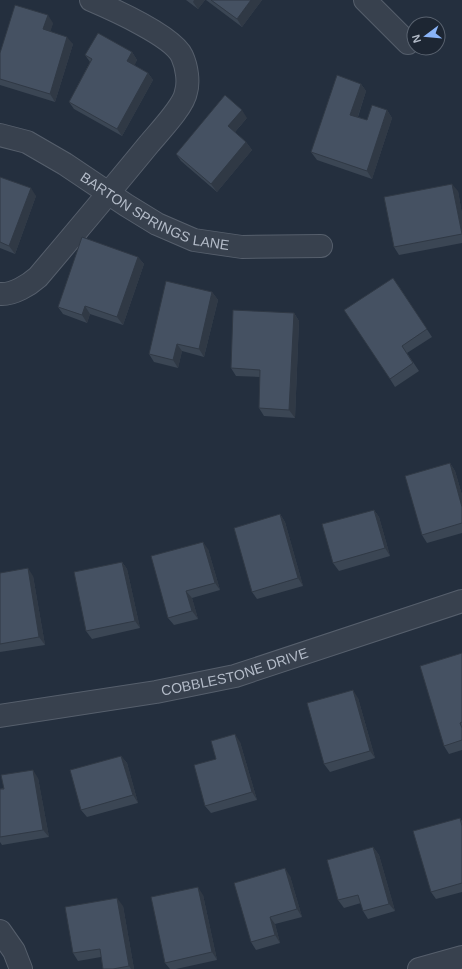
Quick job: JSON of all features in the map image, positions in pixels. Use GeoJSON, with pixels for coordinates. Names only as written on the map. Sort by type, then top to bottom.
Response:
{"type":"FeatureCollection","features":[{"type":"Feature","properties":{"kind":"street"},"geometry":{"type":"LineString","coordinates":[[0,294],[18,290],[30,284],[38,277],[182,102],[186,93],[187,75],[182,56],[176,47],[147,27],[124,14],[91,0]]}},
{"type":"Feature","properties":{"kind":"street"},"geometry":{"type":"LineString","coordinates":[[365,0],[406,41]]}},
{"type":"Feature","properties":{"kind":"street","name":"BARTON SPRINGS LANE"},"geometry":{"type":"LineString","coordinates":[[0,135],[27,142],[65,164],[157,224],[194,240],[242,247],[321,246]]}},
{"type":"Feature","properties":{"kind":"street","name":"COBBLESTONE DRIVE"},"geometry":{"type":"LineString","coordinates":[[0,716],[156,692],[235,676],[462,601]]}},
{"type":"Feature","properties":{"kind":"street"},"geometry":{"type":"LineString","coordinates":[[0,930],[14,951],[21,969]]}},
{"type":"Feature","properties":{"kind":"street"},"geometry":{"type":"LineString","coordinates":[[420,969],[462,957]]}},
{"type":"Feature","properties":{"kind":"building"},"geometry":{"type":"Polygon","coordinates":[[[211,0],[251,0],[237,19],[211,0]]]}},
{"type":"Feature","properties":{"kind":"building"},"geometry":{"type":"Polygon","coordinates":[[[15,5],[48,15],[43,29],[67,37],[50,94],[0,79],[0,53],[15,5]]]}},
{"type":"Feature","properties":{"kind":"building"},"geometry":{"type":"Polygon","coordinates":[[[98,33],[132,52],[127,61],[148,73],[117,129],[69,102],[92,59],[85,55],[98,33]]]}},
{"type":"Feature","properties":{"kind":"building"},"geometry":{"type":"Polygon","coordinates":[[[337,75],[361,84],[350,115],[367,120],[372,105],[387,110],[367,171],[311,152],[337,75]]]}},
{"type":"Feature","properties":{"kind":"building"},"geometry":{"type":"Polygon","coordinates":[[[225,95],[242,110],[228,126],[246,142],[211,184],[176,154],[225,95]]]}},
{"type":"Feature","properties":{"kind":"building"},"geometry":{"type":"Polygon","coordinates":[[[0,177],[31,188],[9,246],[0,242],[0,177]]]}},
{"type":"Feature","properties":{"kind":"building"},"geometry":{"type":"Polygon","coordinates":[[[452,184],[462,234],[394,247],[384,197],[452,184]]]}},
{"type":"Feature","properties":{"kind":"building"},"geometry":{"type":"Polygon","coordinates":[[[82,237],[138,257],[117,317],[85,306],[82,315],[58,307],[82,237]]]}},
{"type":"Feature","properties":{"kind":"building"},"geometry":{"type":"Polygon","coordinates":[[[393,278],[427,329],[402,346],[413,363],[390,379],[344,310],[393,278]]]}},
{"type":"Feature","properties":{"kind":"building"},"geometry":{"type":"Polygon","coordinates":[[[166,281],[212,292],[199,349],[177,344],[173,360],[149,354],[166,281]]]}},
{"type":"Feature","properties":{"kind":"building"},"geometry":{"type":"Polygon","coordinates":[[[233,310],[294,313],[289,410],[259,408],[260,370],[231,368],[233,310]]]}},
{"type":"Feature","properties":{"kind":"building"},"geometry":{"type":"Polygon","coordinates":[[[450,463],[462,507],[462,523],[422,535],[405,476],[450,463]]]}},
{"type":"Feature","properties":{"kind":"building"},"geometry":{"type":"Polygon","coordinates":[[[374,510],[385,548],[333,563],[322,524],[374,510]]]}},
{"type":"Feature","properties":{"kind":"building"},"geometry":{"type":"Polygon","coordinates":[[[280,514],[298,578],[252,592],[234,528],[280,514]]]}},
{"type":"Feature","properties":{"kind":"building"},"geometry":{"type":"Polygon","coordinates":[[[203,542],[215,583],[186,591],[192,611],[168,618],[151,556],[203,542]]]}},
{"type":"Feature","properties":{"kind":"building"},"geometry":{"type":"Polygon","coordinates":[[[122,562],[135,621],[86,631],[74,572],[122,562]]]}},
{"type":"Feature","properties":{"kind":"building"},"geometry":{"type":"Polygon","coordinates":[[[28,568],[39,637],[0,644],[0,573],[28,568]]]}},
{"type":"Feature","properties":{"kind":"building"},"geometry":{"type":"Polygon","coordinates":[[[462,653],[462,722],[460,723],[462,728],[462,740],[444,746],[420,666],[462,653]]]}},
{"type":"Feature","properties":{"kind":"building"},"geometry":{"type":"Polygon","coordinates":[[[353,690],[370,751],[324,764],[307,703],[353,690]]]}},
{"type":"Feature","properties":{"kind":"building"},"geometry":{"type":"Polygon","coordinates":[[[235,734],[252,792],[205,806],[194,765],[216,759],[211,741],[235,734]]]}},
{"type":"Feature","properties":{"kind":"building"},"geometry":{"type":"Polygon","coordinates":[[[121,756],[133,795],[81,810],[70,770],[121,756]]]}},
{"type":"Feature","properties":{"kind":"building"},"geometry":{"type":"Polygon","coordinates":[[[33,770],[43,830],[0,837],[0,789],[4,789],[1,775],[33,770]]]}},
{"type":"Feature","properties":{"kind":"building"},"geometry":{"type":"Polygon","coordinates":[[[460,818],[462,826],[462,883],[431,892],[413,831],[460,818]]]}},
{"type":"Feature","properties":{"kind":"building"},"geometry":{"type":"Polygon","coordinates":[[[373,847],[389,904],[363,911],[358,895],[338,900],[327,860],[373,847]]]}},
{"type":"Feature","properties":{"kind":"building"},"geometry":{"type":"Polygon","coordinates":[[[285,868],[297,909],[270,917],[275,935],[251,942],[234,883],[285,868]]]}},
{"type":"Feature","properties":{"kind":"building"},"geometry":{"type":"Polygon","coordinates":[[[198,887],[212,952],[165,963],[151,897],[198,887]]]}},
{"type":"Feature","properties":{"kind":"building"},"geometry":{"type":"Polygon","coordinates":[[[117,898],[129,966],[103,969],[100,949],[73,953],[65,907],[117,898]]]}}]}
